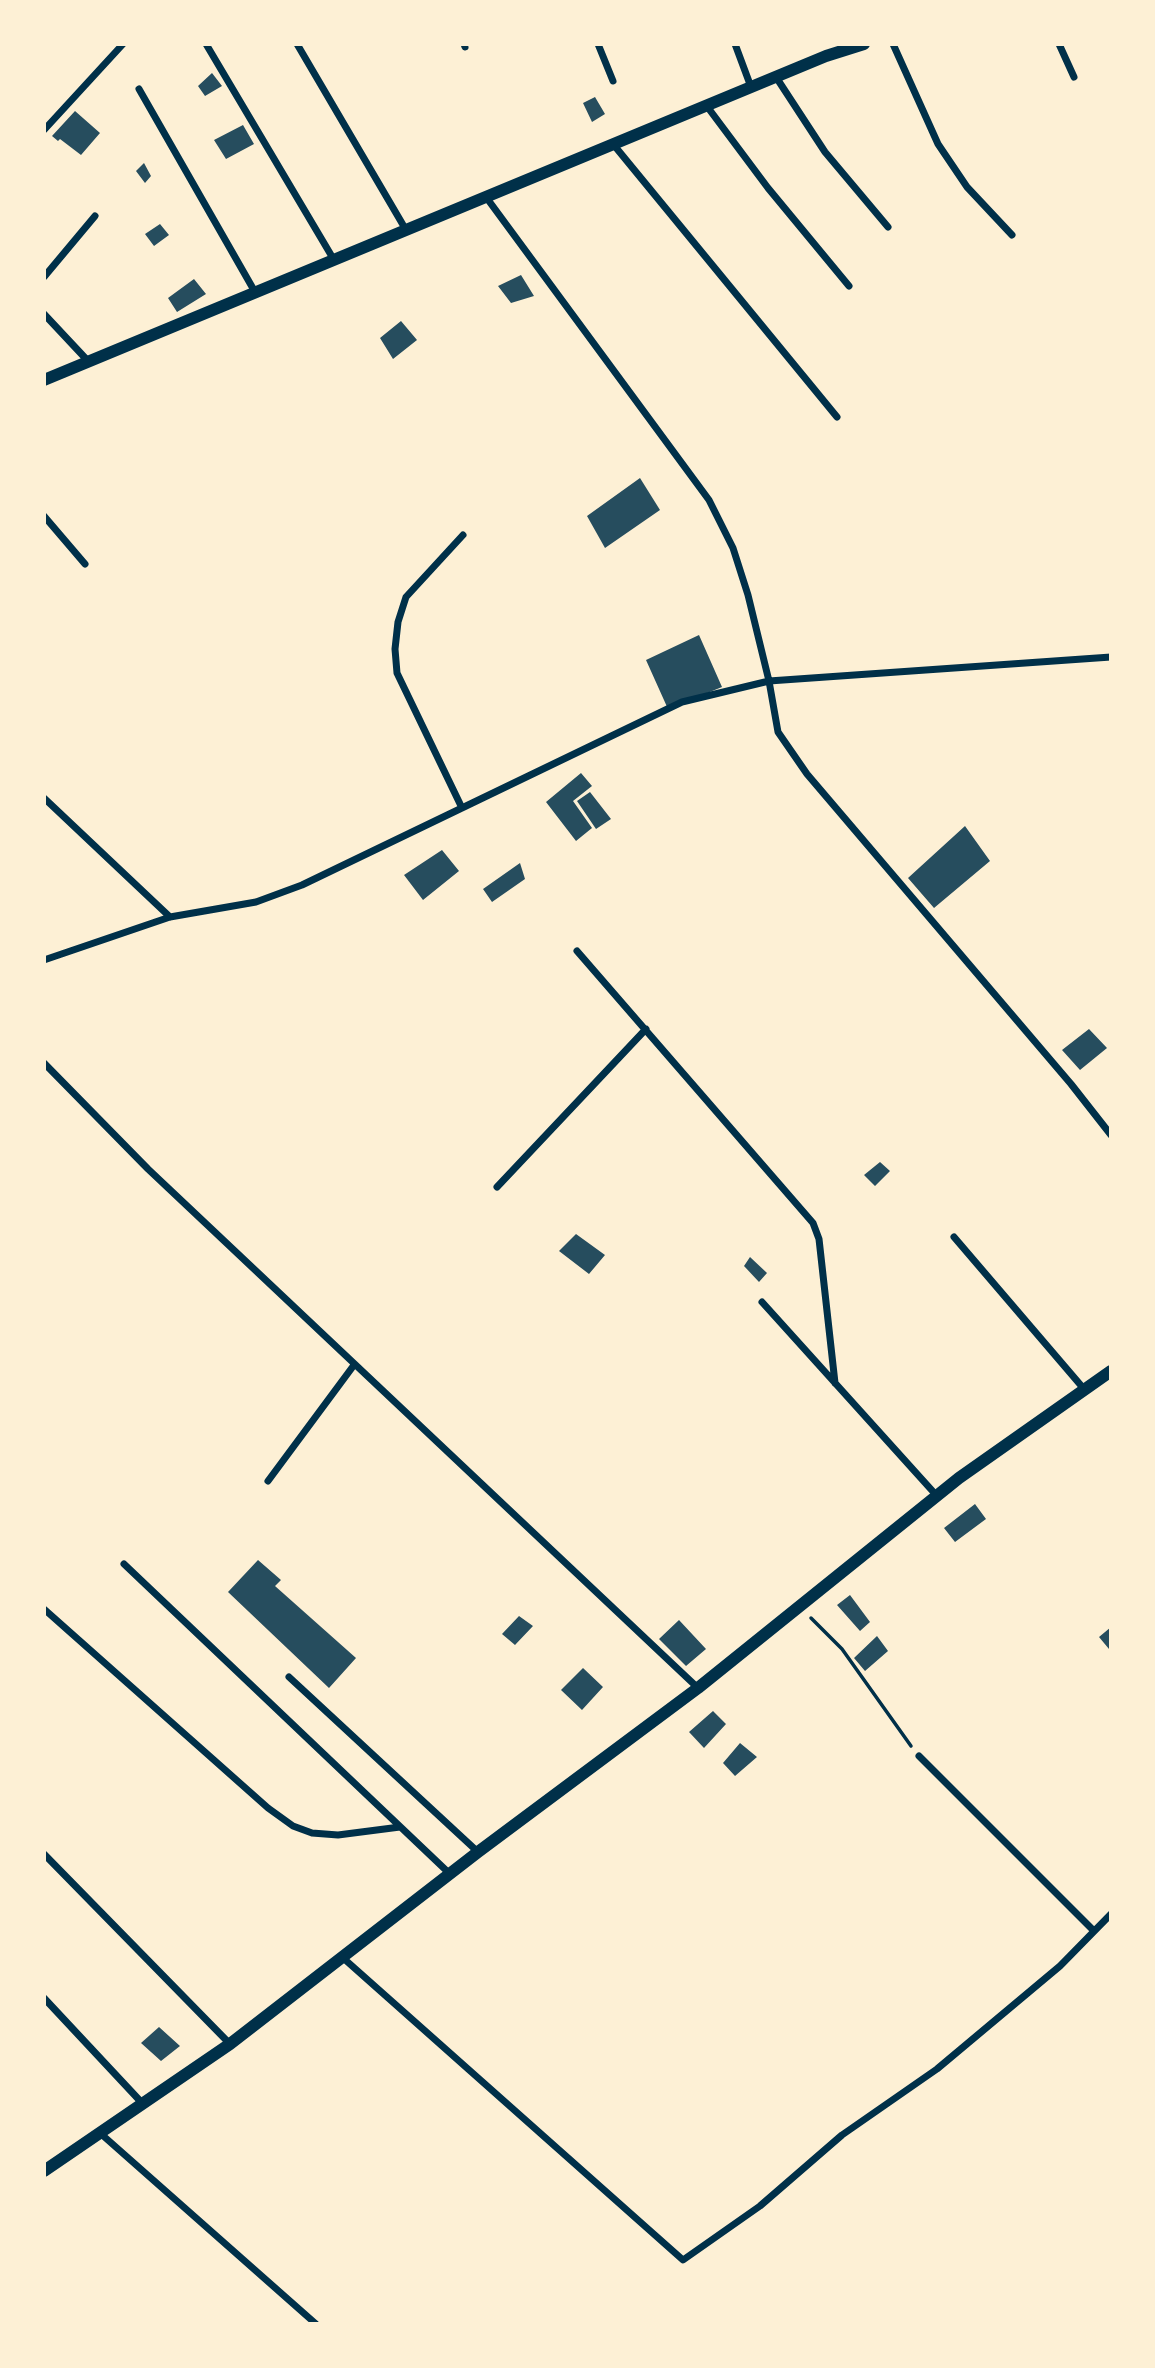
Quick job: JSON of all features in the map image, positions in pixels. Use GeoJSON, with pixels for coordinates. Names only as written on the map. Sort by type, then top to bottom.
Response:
{"type":"FeatureCollection","features":[{"type":"Feature","properties":{"kind":"street"},"geometry":{"type":"LineString","coordinates":[[44,130],[123,44]]}},
{"type":"Feature","properties":{"kind":"street"},"geometry":{"type":"LineString","coordinates":[[206,44],[334,260]]}},
{"type":"Feature","properties":{"kind":"street"},"geometry":{"type":"LineString","coordinates":[[297,44],[405,230]]}},
{"type":"Feature","properties":{"kind":"street"},"geometry":{"type":"LineString","coordinates":[[598,44],[613,81]]}},
{"type":"Feature","properties":{"kind":"street"},"geometry":{"type":"LineString","coordinates":[[734,44],[751,87]]}},
{"type":"Feature","properties":{"kind":"street"},"geometry":{"type":"LineString","coordinates":[[44,380],[706,105],[826,56],[864,44]]}},
{"type":"Feature","properties":{"kind":"street"},"geometry":{"type":"LineString","coordinates":[[893,44],[938,144],[967,187],[1012,235]]}},
{"type":"Feature","properties":{"kind":"street"},"geometry":{"type":"LineString","coordinates":[[1059,44],[1074,77]]}},
{"type":"Feature","properties":{"kind":"street"},"geometry":{"type":"LineString","coordinates":[[776,77],[825,152],[888,227]]}},
{"type":"Feature","properties":{"kind":"street"},"geometry":{"type":"LineString","coordinates":[[139,89],[255,292]]}},
{"type":"Feature","properties":{"kind":"street"},"geometry":{"type":"LineString","coordinates":[[706,105],[768,188],[849,286]]}},
{"type":"Feature","properties":{"kind":"street"},"geometry":{"type":"LineString","coordinates":[[613,144],[837,417]]}},
{"type":"Feature","properties":{"kind":"street"},"geometry":{"type":"LineString","coordinates":[[486,197],[709,500],[733,548],[748,595],[769,681],[778,732],[807,774],[1071,1084],[1111,1135]]}},
{"type":"Feature","properties":{"kind":"street"},"geometry":{"type":"LineString","coordinates":[[44,277],[95,216]]}},
{"type":"Feature","properties":{"kind":"street"},"geometry":{"type":"LineString","coordinates":[[44,314],[88,361]]}},
{"type":"Feature","properties":{"kind":"street"},"geometry":{"type":"LineString","coordinates":[[44,516],[85,564]]}},
{"type":"Feature","properties":{"kind":"street"},"geometry":{"type":"LineString","coordinates":[[462,808],[397,673],[395,649],[398,622],[406,597],[463,535]]}},
{"type":"Feature","properties":{"kind":"street"},"geometry":{"type":"LineString","coordinates":[[44,960],[170,917],[256,902],[302,885],[682,702],[769,681],[1111,657]]}},
{"type":"Feature","properties":{"kind":"street"},"geometry":{"type":"LineString","coordinates":[[44,798],[170,917]]}},
{"type":"Feature","properties":{"kind":"street"},"geometry":{"type":"LineString","coordinates":[[577,951],[813,1223],[820,1246],[835,1383]]}},
{"type":"Feature","properties":{"kind":"street"},"geometry":{"type":"LineString","coordinates":[[497,1187],[646,1030]]}},
{"type":"Feature","properties":{"kind":"street"},"geometry":{"type":"LineString","coordinates":[[44,1063],[148,1169],[698,1688]]}},
{"type":"Feature","properties":{"kind":"street"},"geometry":{"type":"LineString","coordinates":[[954,1237],[1084,1389]]}},
{"type":"Feature","properties":{"kind":"street"},"geometry":{"type":"LineString","coordinates":[[762,1302],[937,1496]]}},
{"type":"Feature","properties":{"kind":"street"},"geometry":{"type":"LineString","coordinates":[[268,1482],[354,1365]]}},
{"type":"Feature","properties":{"kind":"street"},"geometry":{"type":"LineString","coordinates":[[44,2171],[230,2044],[478,1852],[698,1688],[937,1496],[1111,1371]]}},
{"type":"Feature","properties":{"kind":"street"},"geometry":{"type":"LineString","coordinates":[[124,1564],[450,1874]]}},
{"type":"Feature","properties":{"kind":"street"},"geometry":{"type":"LineString","coordinates":[[44,1609],[268,1808],[293,1826],[312,1833],[338,1835],[400,1827]]}},
{"type":"Feature","properties":{"kind":"street"},"geometry":{"type":"LineString","coordinates":[[289,1676],[478,1852]]}},
{"type":"Feature","properties":{"kind":"street"},"geometry":{"type":"LineString","coordinates":[[919,1756],[1094,1931]]}},
{"type":"Feature","properties":{"kind":"street"},"geometry":{"type":"LineString","coordinates":[[44,1854],[230,2044]]}},
{"type":"Feature","properties":{"kind":"street"},"geometry":{"type":"LineString","coordinates":[[342,1957],[683,2260],[760,2206],[842,2135],[937,2069],[1060,1966],[1111,1914]]}},
{"type":"Feature","properties":{"kind":"street"},"geometry":{"type":"LineString","coordinates":[[44,1998],[143,2104]]}},
{"type":"Feature","properties":{"kind":"street"},"geometry":{"type":"LineString","coordinates":[[100,2133],[316,2324]]}},
{"type":"Feature","properties":{"kind":"path"},"geometry":{"type":"LineString","coordinates":[[800,1606],[842,1649],[919,1756]]}},
{"type":"Feature","properties":{"kind":"building"},"geometry":{"type":"Polygon","coordinates":[[[212,73],[222,86],[205,96],[198,86],[212,73]]]}},
{"type":"Feature","properties":{"kind":"building"},"geometry":{"type":"Polygon","coordinates":[[[595,97],[605,114],[592,122],[583,103],[595,97]]]}},
{"type":"Feature","properties":{"kind":"building"},"geometry":{"type":"Polygon","coordinates":[[[75,111],[100,133],[81,155],[52,136],[75,111]]]}},
{"type":"Feature","properties":{"kind":"building"},"geometry":{"type":"Polygon","coordinates":[[[243,125],[254,144],[226,159],[214,140],[243,125]]]}},
{"type":"Feature","properties":{"kind":"building"},"geometry":{"type":"Polygon","coordinates":[[[144,163],[151,176],[145,183],[136,171],[144,163]]]}},
{"type":"Feature","properties":{"kind":"building"},"geometry":{"type":"Polygon","coordinates":[[[160,224],[169,235],[154,246],[145,234],[160,224]]]}},
{"type":"Feature","properties":{"kind":"building"},"geometry":{"type":"Polygon","coordinates":[[[521,275],[534,296],[511,303],[498,286],[521,275]]]}},
{"type":"Feature","properties":{"kind":"building"},"geometry":{"type":"Polygon","coordinates":[[[194,279],[206,294],[177,312],[168,298],[194,279]]]}},
{"type":"Feature","properties":{"kind":"building"},"geometry":{"type":"Polygon","coordinates":[[[401,321],[417,340],[393,359],[380,338],[401,321]]]}},
{"type":"Feature","properties":{"kind":"building"},"geometry":{"type":"Polygon","coordinates":[[[640,478],[660,510],[605,548],[587,516],[640,478]]]}},
{"type":"Feature","properties":{"kind":"building"},"geometry":{"type":"Polygon","coordinates":[[[699,635],[722,687],[668,709],[646,660],[699,635]]]}},
{"type":"Feature","properties":{"kind":"building"},"geometry":{"type":"Polygon","coordinates":[[[581,773],[592,786],[573,801],[592,828],[576,841],[546,802],[581,773]]]}},
{"type":"Feature","properties":{"kind":"building"},"geometry":{"type":"Polygon","coordinates":[[[590,792],[611,819],[596,829],[577,801],[590,792]]]}},
{"type":"Feature","properties":{"kind":"building"},"geometry":{"type":"Polygon","coordinates":[[[965,826],[990,861],[934,908],[908,878],[965,826]]]}},
{"type":"Feature","properties":{"kind":"building"},"geometry":{"type":"Polygon","coordinates":[[[442,850],[459,871],[423,900],[404,875],[442,850]]]}},
{"type":"Feature","properties":{"kind":"building"},"geometry":{"type":"Polygon","coordinates":[[[520,863],[525,879],[492,902],[483,889],[520,863]]]}},
{"type":"Feature","properties":{"kind":"building"},"geometry":{"type":"Polygon","coordinates":[[[1089,1029],[1107,1048],[1080,1070],[1062,1050],[1089,1029]]]}},
{"type":"Feature","properties":{"kind":"building"},"geometry":{"type":"Polygon","coordinates":[[[880,1162],[890,1171],[875,1186],[864,1175],[880,1162]]]}},
{"type":"Feature","properties":{"kind":"building"},"geometry":{"type":"Polygon","coordinates":[[[576,1234],[605,1255],[589,1274],[559,1251],[576,1234]]]}},
{"type":"Feature","properties":{"kind":"building"},"geometry":{"type":"Polygon","coordinates":[[[750,1257],[767,1273],[759,1282],[744,1266],[750,1257]]]}},
{"type":"Feature","properties":{"kind":"building"},"geometry":{"type":"Polygon","coordinates":[[[975,1504],[986,1519],[955,1542],[944,1528],[975,1504]]]}},
{"type":"Feature","properties":{"kind":"building"},"geometry":{"type":"Polygon","coordinates":[[[258,1560],[281,1580],[275,1586],[356,1658],[329,1688],[228,1592],[258,1560]]]}},
{"type":"Feature","properties":{"kind":"building"},"geometry":{"type":"Polygon","coordinates":[[[850,1595],[870,1622],[860,1631],[837,1605],[850,1595]]]}},
{"type":"Feature","properties":{"kind":"building"},"geometry":{"type":"Polygon","coordinates":[[[519,1616],[533,1626],[515,1645],[502,1634],[519,1616]]]}},
{"type":"Feature","properties":{"kind":"building"},"geometry":{"type":"Polygon","coordinates":[[[679,1620],[706,1649],[686,1666],[659,1639],[679,1620]]]}},
{"type":"Feature","properties":{"kind":"building"},"geometry":{"type":"Polygon","coordinates":[[[1111,1627],[1111,1647],[1109,1649],[1099,1637],[1111,1627]]]}},
{"type":"Feature","properties":{"kind":"building"},"geometry":{"type":"Polygon","coordinates":[[[877,1636],[888,1651],[865,1671],[854,1658],[877,1636]]]}},
{"type":"Feature","properties":{"kind":"building"},"geometry":{"type":"Polygon","coordinates":[[[583,1668],[603,1687],[582,1710],[561,1690],[583,1668]]]}},
{"type":"Feature","properties":{"kind":"building"},"geometry":{"type":"Polygon","coordinates":[[[713,1711],[726,1724],[704,1748],[689,1732],[713,1711]]]}},
{"type":"Feature","properties":{"kind":"building"},"geometry":{"type":"Polygon","coordinates":[[[740,1743],[757,1757],[735,1776],[723,1763],[740,1743]]]}},
{"type":"Feature","properties":{"kind":"building"},"geometry":{"type":"Polygon","coordinates":[[[159,2027],[180,2046],[161,2061],[141,2043],[159,2027]]]}}]}
